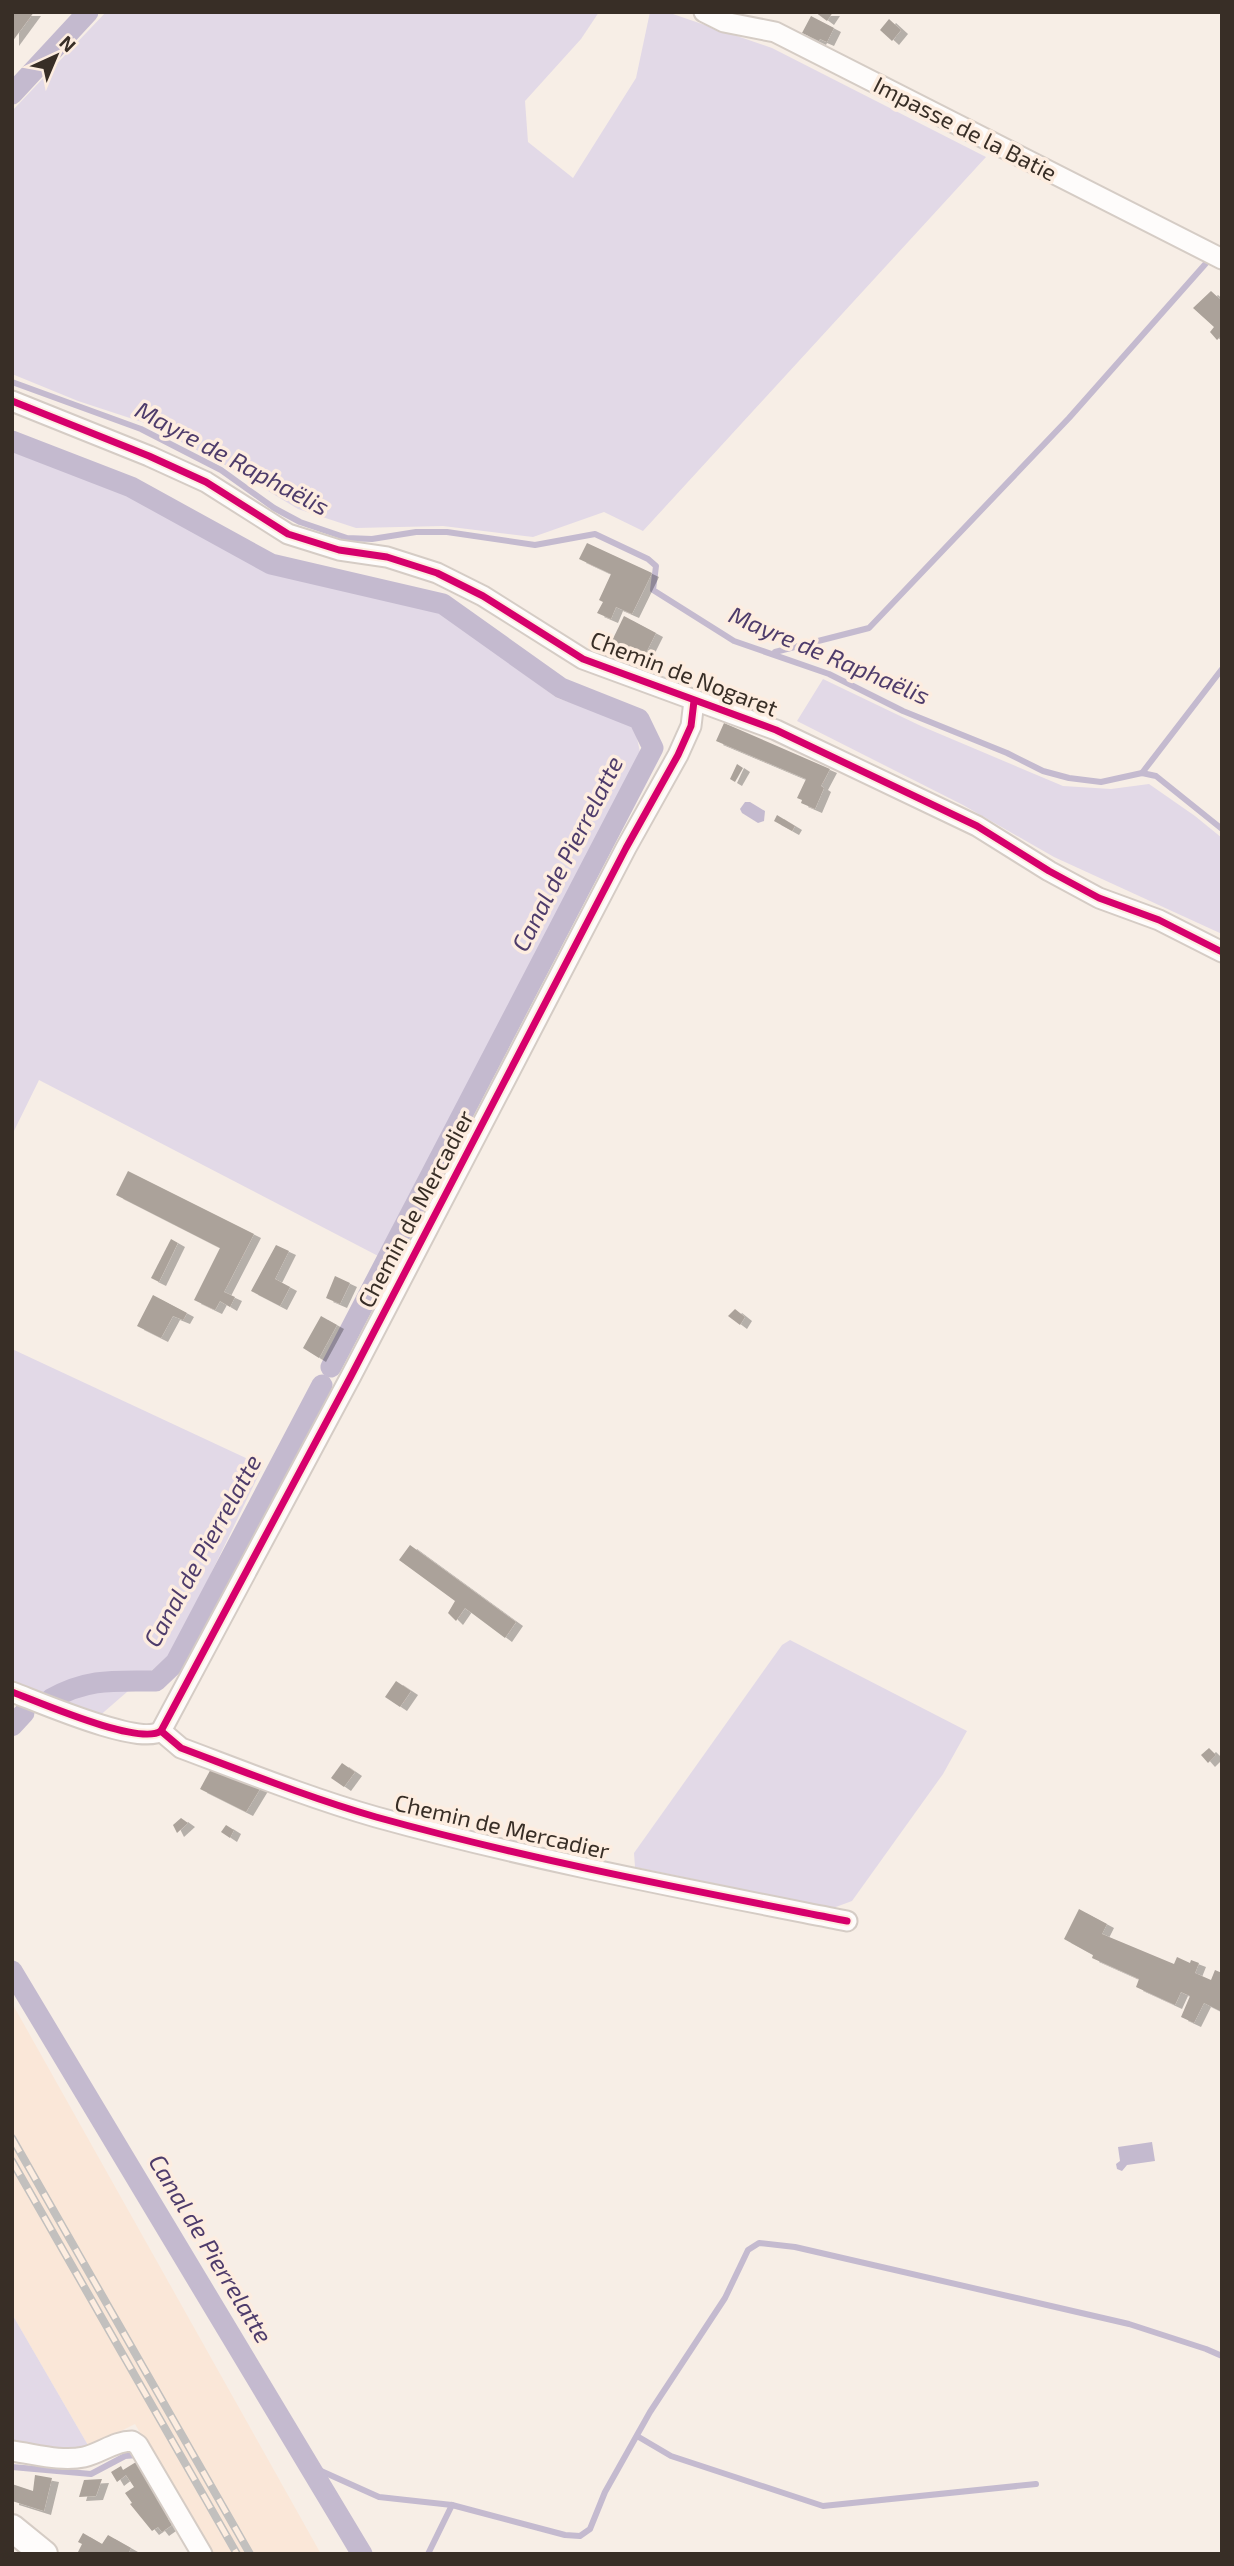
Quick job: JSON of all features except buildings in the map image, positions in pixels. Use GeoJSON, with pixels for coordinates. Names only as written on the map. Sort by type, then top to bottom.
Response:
{"type":"FeatureCollection","features":[{"type":"Feature","properties":{"kind":"street","name":"Impasse de la Batie"},"geometry":{"type":"LineString","coordinates":[[704,12],[724,22],[775,32],[1222,259]]}},
{"type":"Feature","properties":{"kind":"street","name":"Chemin de Nogaret"},"geometry":{"type":"LineString","coordinates":[[12,401],[206,482],[288,534],[339,550],[387,557],[437,573],[482,596],[583,659],[776,730],[977,826],[1049,871],[1099,898],[1159,920],[1222,952]]}},
{"type":"Feature","properties":{"kind":"street","name":"Chemin de Mercadier"},"geometry":{"type":"LineString","coordinates":[[694,701],[691,726],[678,755],[626,848],[351,1376],[161,1731],[181,1748],[377,1817],[539,1857],[848,1921]]}},
{"type":"Feature","properties":{"kind":"street"},"geometry":{"type":"LineString","coordinates":[[12,1692],[107,1727],[141,1734],[157,1734],[161,1731]]}},
{"type":"Feature","properties":{"kind":"street"},"geometry":{"type":"LineString","coordinates":[[12,2451],[65,2459],[81,2458],[116,2444],[132,2441],[138,2445],[202,2554]]}},
{"type":"Feature","properties":{"kind":"street"},"geometry":{"type":"LineString","coordinates":[[12,2528],[44,2554]]}},
{"type":"Feature","properties":{"kind":"shaded area"},"geometry":{"type":"Polygon","coordinates":[[[106,12],[599,12],[581,39],[525,101],[528,142],[573,178],[636,78],[650,12],[667,12],[772,48],[986,157],[643,531],[604,512],[533,537],[443,526],[356,528],[298,509],[220,462],[142,422],[78,401],[12,374],[12,111],[106,12]]]}},
{"type":"Feature","properties":{"kind":"shaded area"},"geometry":{"type":"Polygon","coordinates":[[[12,447],[132,493],[272,571],[436,610],[557,698],[634,724],[640,752],[382,1258],[39,1080],[12,1135],[12,447]]]}},
{"type":"Feature","properties":{"kind":"shaded area"},"geometry":{"type":"Polygon","coordinates":[[[823,679],[921,726],[1063,786],[1111,789],[1149,784],[1222,838],[1222,934],[1054,857],[963,805],[797,721],[823,679]]]}},
{"type":"Feature","properties":{"kind":"shaded area"},"geometry":{"type":"Polygon","coordinates":[[[745,802],[765,811],[764,821],[758,823],[742,813],[740,809],[745,802]]]}},
{"type":"Feature","properties":{"kind":"shaded area"},"geometry":{"type":"Polygon","coordinates":[[[12,1349],[263,1466],[173,1652],[97,1718],[12,1680],[12,1349]]]}},
{"type":"Feature","properties":{"kind":"shaded area"},"geometry":{"type":"Polygon","coordinates":[[[790,1640],[967,1731],[943,1774],[852,1901],[833,1908],[635,1867],[634,1853],[782,1645],[790,1640]]]}},
{"type":"Feature","properties":{"kind":"shaded area"},"geometry":{"type":"Polygon","coordinates":[[[12,2003],[321,2554],[210,2554],[135,2424],[89,2447],[12,2314],[12,2003]]]}},
{"type":"Feature","properties":{"kind":"shaded area"},"geometry":{"type":"Polygon","coordinates":[[[1152,2142],[1155,2161],[1127,2165],[1122,2171],[1117,2169],[1116,2164],[1120,2161],[1118,2147],[1152,2142]]]}},
{"type":"Feature","properties":{"kind":"shaded area"},"geometry":{"type":"Polygon","coordinates":[[[12,2314],[89,2447],[66,2451],[12,2445],[12,2314]]]}},
{"type":"Feature","properties":{"kind":"waterway","name":"Canal de Pierrelatte"},"geometry":{"type":"LineString","coordinates":[[12,94],[88,12]]}},
{"type":"Feature","properties":{"kind":"waterway"},"geometry":{"type":"LineString","coordinates":[[775,652],[869,628],[1069,418],[1208,261]]}},
{"type":"Feature","properties":{"kind":"waterway","name":"Mayre de Raphaëlis"},"geometry":{"type":"LineString","coordinates":[[12,382],[141,429],[221,470],[274,508],[300,522],[347,538],[372,539],[416,532],[447,532],[535,545],[595,534],[648,559],[656,566],[653,590],[734,641],[829,674],[903,711],[1007,753],[1043,771],[1101,782],[1142,773],[1156,776],[1222,829]]}},
{"type":"Feature","properties":{"kind":"waterway","name":"Canal de Pierrelatte"},"geometry":{"type":"LineString","coordinates":[[12,441],[131,487],[271,564],[443,604],[561,688],[639,719],[653,748],[331,1367]]}},
{"type":"Feature","properties":{"kind":"waterway"},"geometry":{"type":"LineString","coordinates":[[1142,773],[1222,669]]}},
{"type":"Feature","properties":{"kind":"waterway","name":"Canal de Pierrelatte"},"geometry":{"type":"LineString","coordinates":[[51,1699],[90,1684],[156,1681],[176,1662],[322,1385]]}},
{"type":"Feature","properties":{"kind":"waterway","name":"Canal de Pierrelatte"},"geometry":{"type":"LineString","coordinates":[[12,1726],[24,1713]]}},
{"type":"Feature","properties":{"kind":"waterway","name":"Canal de Pierrelatte"},"geometry":{"type":"LineString","coordinates":[[12,1971],[362,2554]]}},
{"type":"Feature","properties":{"kind":"waterway"},"geometry":{"type":"LineString","coordinates":[[310,2466],[379,2497],[452,2505],[565,2535],[580,2536],[590,2529],[605,2492],[650,2412],[725,2298],[748,2250],[759,2243],[795,2247],[1129,2324],[1222,2356]]}},
{"type":"Feature","properties":{"kind":"waterway"},"geometry":{"type":"LineString","coordinates":[[637,2436],[671,2456],[823,2506],[1036,2484]]}},
{"type":"Feature","properties":{"kind":"waterway"},"geometry":{"type":"LineString","coordinates":[[12,2467],[91,2474],[125,2456],[137,2455]]}},
{"type":"Feature","properties":{"kind":"waterway"},"geometry":{"type":"LineString","coordinates":[[428,2554],[452,2505]]}},
{"type":"Feature","properties":{"kind":"railway"},"geometry":{"type":"LineString","coordinates":[[12,2138],[250,2554]]}},
{"type":"Feature","properties":{"kind":"railway"},"geometry":{"type":"LineString","coordinates":[[12,2161],[237,2554]]}},
{"type":"Feature","properties":{"kind":"cycle path"},"geometry":{"type":"LineString","coordinates":[[12,401],[206,482],[288,534],[339,550],[387,557],[437,573],[483,596],[583,659],[776,730],[977,826],[1049,871],[1099,898],[1159,920],[1222,952]]}},
{"type":"Feature","properties":{"kind":"cycle path"},"geometry":{"type":"LineString","coordinates":[[12,1692],[111,1728],[132,1733],[149,1734],[161,1731],[351,1376],[626,848],[678,755],[691,726],[694,701]]}},
{"type":"Feature","properties":{"kind":"cycle path"},"geometry":{"type":"LineString","coordinates":[[161,1731],[181,1748],[376,1817],[552,1861],[847,1921]]}}]}
